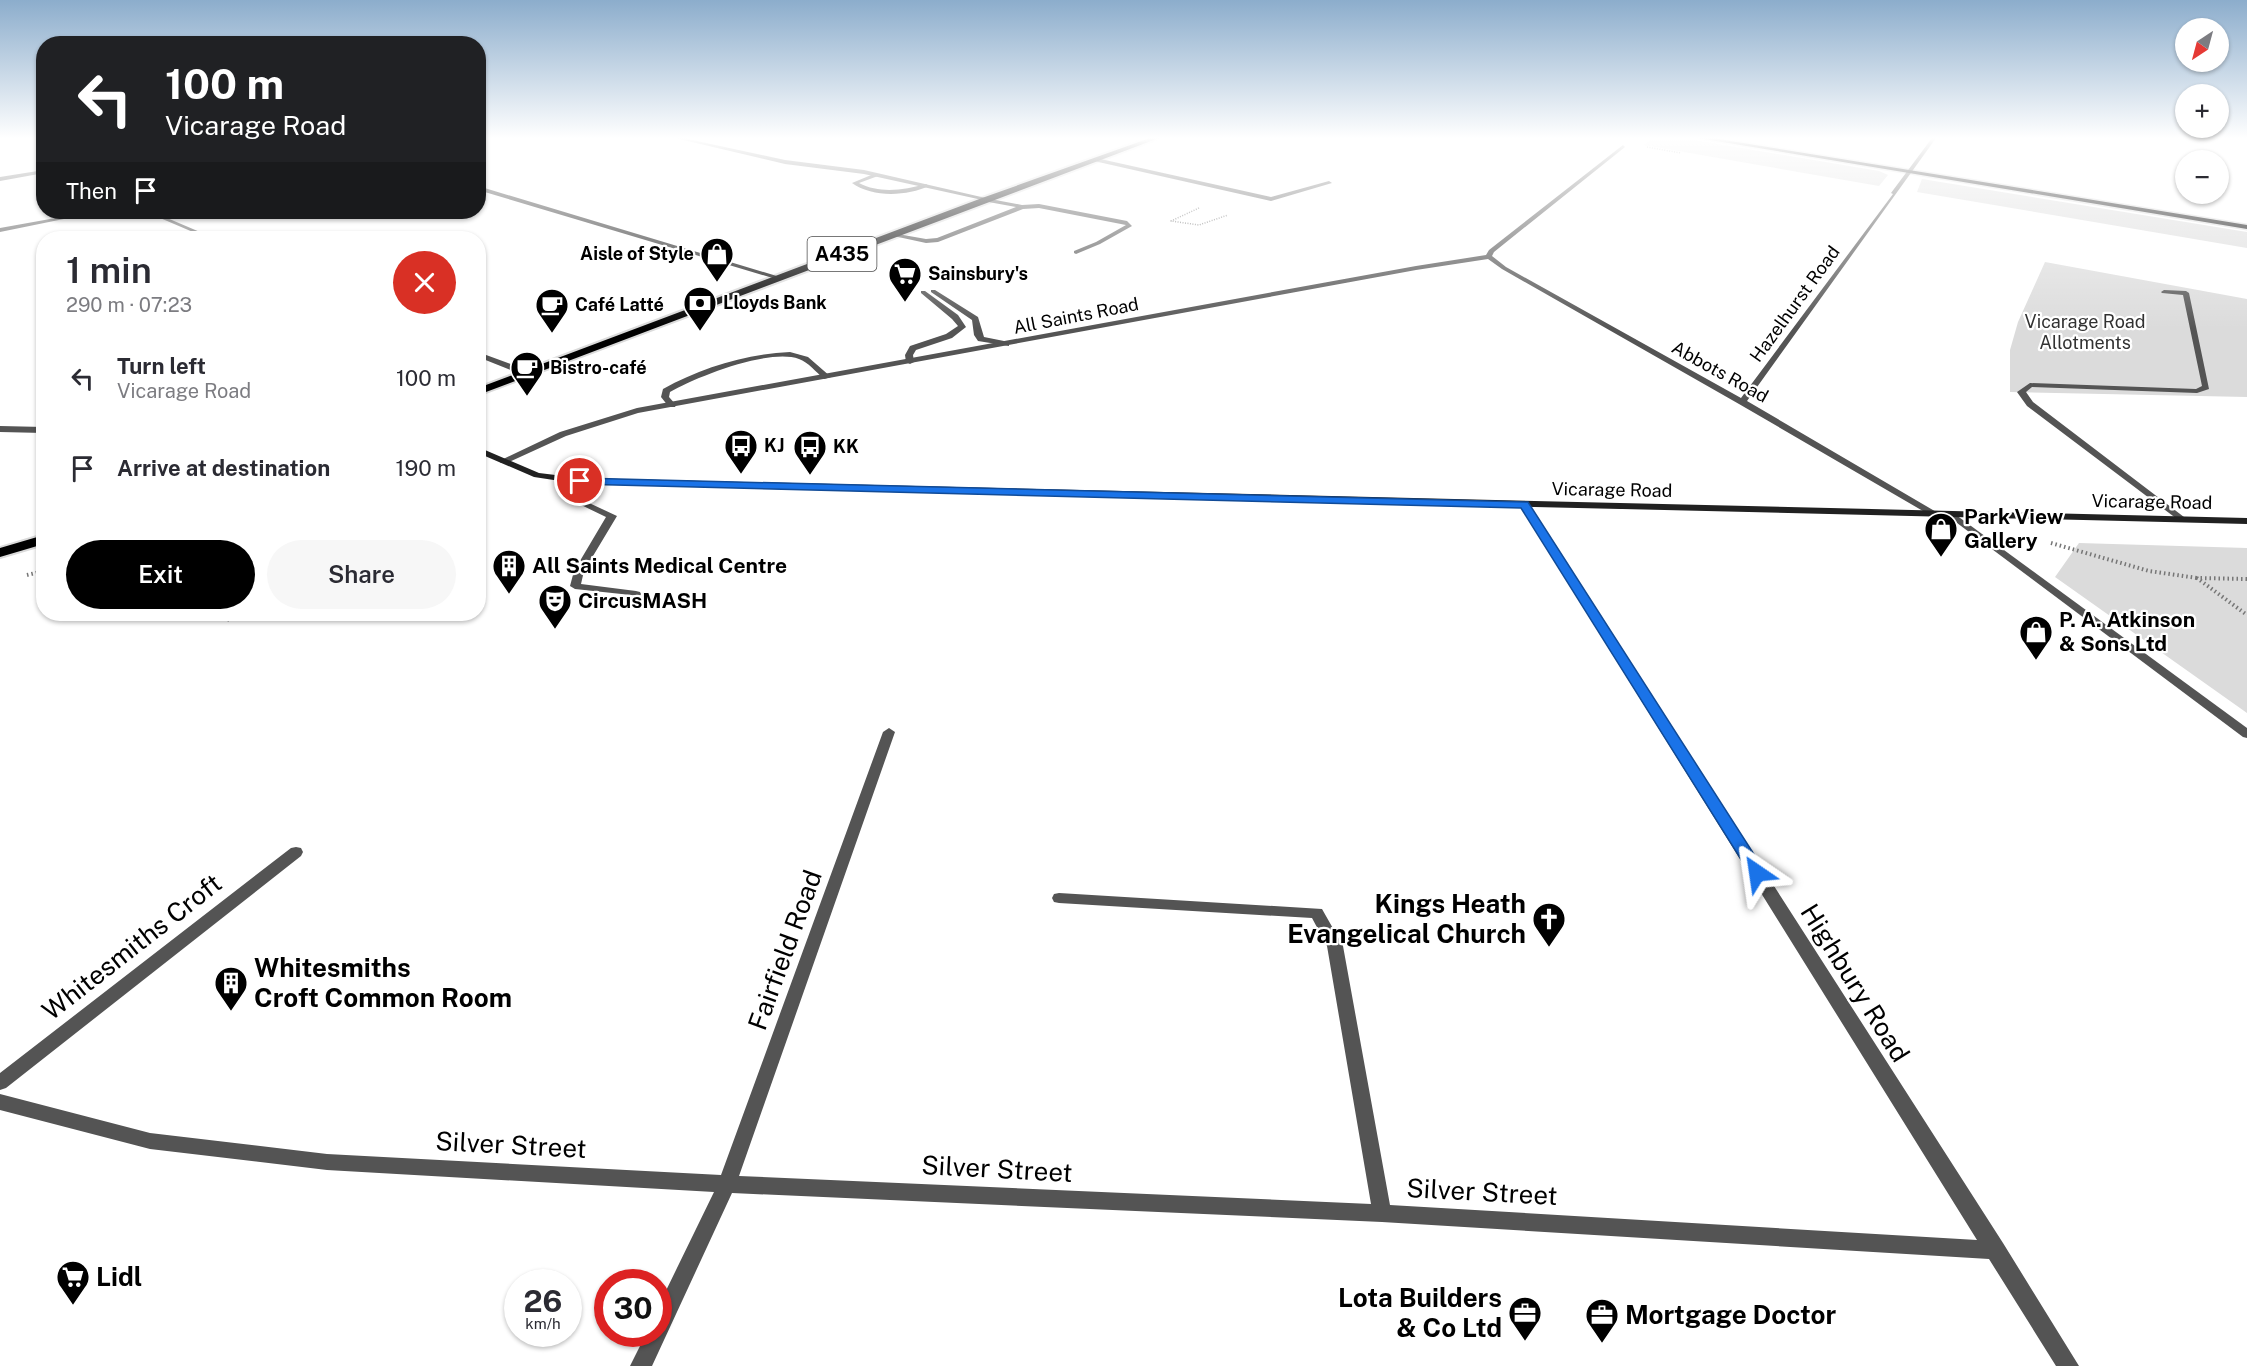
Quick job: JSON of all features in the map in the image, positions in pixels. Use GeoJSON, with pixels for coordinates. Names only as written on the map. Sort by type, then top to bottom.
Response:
{"type":"FeatureCollection","features":[{"type":"Feature","properties":{"kind":"highway","name":"A435"},"geometry":{"type":"LineString","coordinates":[[486,389],[981,202]]}},
{"type":"Feature","properties":{"kind":"highway"},"geometry":{"type":"LineString","coordinates":[[0,553],[36,542]]}},
{"type":"Feature","properties":{"kind":"main road"},"geometry":{"type":"LineString","coordinates":[[524,202],[778,278]]}},
{"type":"Feature","properties":{"kind":"main road"},"geometry":{"type":"LineString","coordinates":[[2091,202],[2247,227]]}},
{"type":"Feature","properties":{"kind":"main road","name":"Vicarage Road"},"geometry":{"type":"LineString","coordinates":[[486,453],[537,476],[580,481],[2247,521]]}},
{"type":"Feature","properties":{"kind":"street"},"geometry":{"type":"LineString","coordinates":[[995,202],[1022,207],[1039,206],[1127,223],[1129,226],[1076,252]]}},
{"type":"Feature","properties":{"kind":"street"},"geometry":{"type":"LineString","coordinates":[[1490,257],[1491,251],[1553,202]]}},
{"type":"Feature","properties":{"kind":"street","name":"Hazelhurst Road"},"geometry":{"type":"LineString","coordinates":[[1742,402],[1888,202]]}},
{"type":"Feature","properties":{"kind":"street"},"geometry":{"type":"LineString","coordinates":[[892,235],[926,241],[938,240],[1022,207]]}},
{"type":"Feature","properties":{"kind":"street"},"geometry":{"type":"LineString","coordinates":[[0,230],[58,219]]}},
{"type":"Feature","properties":{"kind":"street"},"geometry":{"type":"LineString","coordinates":[[166,219],[195,231]]}},
{"type":"Feature","properties":{"kind":"street","name":"All Saints Road"},"geometry":{"type":"LineString","coordinates":[[504,461],[594,422],[672,405],[1404,270],[1490,257]]}},
{"type":"Feature","properties":{"kind":"street","name":"Abbots Road"},"geometry":{"type":"LineString","coordinates":[[1490,257],[1504,268],[1742,402],[1935,515]]}},
{"type":"Feature","properties":{"kind":"street"},"geometry":{"type":"LineString","coordinates":[[910,362],[909,355],[913,348],[949,336],[962,327],[955,317],[926,291],[975,319],[981,339],[1006,344]]}},
{"type":"Feature","properties":{"kind":"street"},"geometry":{"type":"LineString","coordinates":[[2164,292],[2186,293],[2206,387],[2197,391],[2030,385],[2021,392],[2030,404],[2181,519]]}},
{"type":"Feature","properties":{"kind":"street"},"geometry":{"type":"LineString","coordinates":[[672,405],[665,397],[666,391],[679,383],[766,354],[785,353],[801,357],[827,377]]}},
{"type":"Feature","properties":{"kind":"street"},"geometry":{"type":"LineString","coordinates":[[486,357],[529,374]]}},
{"type":"Feature","properties":{"kind":"street"},"geometry":{"type":"LineString","coordinates":[[0,429],[36,430]]}},
{"type":"Feature","properties":{"kind":"street"},"geometry":{"type":"LineString","coordinates":[[580,481],[582,503],[612,516],[579,571],[575,586],[636,594]]}},
{"type":"Feature","properties":{"kind":"street","name":"Highbury Road"},"geometry":{"type":"LineString","coordinates":[[1524,504],[2068,1366]]}},
{"type":"Feature","properties":{"kind":"street"},"geometry":{"type":"LineString","coordinates":[[1952,515],[2247,734]]}},
{"type":"Feature","properties":{"kind":"street","name":"Fairfield Road"},"geometry":{"type":"LineString","coordinates":[[672,1302],[727,1184],[889,732]]}},
{"type":"Feature","properties":{"kind":"street","name":"Whitesmiths Croft"},"geometry":{"type":"LineString","coordinates":[[0,1083],[296,852]]}},
{"type":"Feature","properties":{"kind":"street"},"geometry":{"type":"LineString","coordinates":[[1059,898],[1317,913],[1335,946],[1382,1214]]}},
{"type":"Feature","properties":{"kind":"street","name":"Silver Street"},"geometry":{"type":"LineString","coordinates":[[0,1102],[150,1141],[327,1162],[727,1184],[1382,1214],[1996,1250]]}},
{"type":"Feature","properties":{"kind":"street","name":"Fairfield Road"},"geometry":{"type":"LineString","coordinates":[[642,1366],[651,1347]]}},
{"type":"Feature","properties":{"kind":"path"},"geometry":{"type":"LineString","coordinates":[[2051,543],[2149,571],[2197,578],[2247,579]]}},
{"type":"Feature","properties":{"kind":"path"},"geometry":{"type":"LineString","coordinates":[[2197,578],[2247,615]]}},
{"type":"Feature","properties":{"kind":"green space"},"geometry":{"type":"Polygon","coordinates":[[[1974,202],[2061,202],[2247,232],[2247,248],[1974,202]]]}},
{"type":"Feature","properties":{"kind":"green space","name":"Vicarage Road Allotments"},"geometry":{"type":"Polygon","coordinates":[[[2045,262],[2247,299],[2247,397],[2010,392],[2010,350],[2018,322],[2045,262]]]}},
{"type":"Feature","properties":{"kind":"green space"},"geometry":{"type":"Polygon","coordinates":[[[2079,543],[2247,548],[2247,713],[2055,577],[2079,543]]]}},
{"type":"Feature","properties":{"kind":"place","name":"Aisle of Style"},"geometry":{"type":"Point","coordinates":[717,283]}},
{"type":"Feature","properties":{"kind":"place","name":"Sainsbury's"},"geometry":{"type":"Point","coordinates":[905,303]}},
{"type":"Feature","properties":{"kind":"place","name":"Lloyds Bank"},"geometry":{"type":"Point","coordinates":[700,332]}},
{"type":"Feature","properties":{"kind":"place","name":"Café Latté"},"geometry":{"type":"Point","coordinates":[552,334]}},
{"type":"Feature","properties":{"kind":"place","name":"Bistro-café"},"geometry":{"type":"Point","coordinates":[527,397]}},
{"type":"Feature","properties":{"kind":"place","name":"KJ"},"geometry":{"type":"Point","coordinates":[741,475]}},
{"type":"Feature","properties":{"kind":"place","name":"KK"},"geometry":{"type":"Point","coordinates":[810,476]}},
{"type":"Feature","properties":{"kind":"place","name":"Park View Gallery"},"geometry":{"type":"Point","coordinates":[1941,558]}},
{"type":"Feature","properties":{"kind":"place","name":"All Saints Medical Centre"},"geometry":{"type":"Point","coordinates":[509,595]}},
{"type":"Feature","properties":{"kind":"place","name":"CircusMASH"},"geometry":{"type":"Point","coordinates":[555,630]}},
{"type":"Feature","properties":{"kind":"place","name":"P. A. Atkinson & Sons Ltd"},"geometry":{"type":"Point","coordinates":[2036,661]}},
{"type":"Feature","properties":{"kind":"place","name":"Kings Heath Evangelical Church"},"geometry":{"type":"Point","coordinates":[1549,948]}},
{"type":"Feature","properties":{"kind":"place","name":"Whitesmiths Croft Common Room"},"geometry":{"type":"Point","coordinates":[231,1012]}},
{"type":"Feature","properties":{"kind":"place","name":"Lidl"},"geometry":{"type":"Point","coordinates":[73,1306]}},
{"type":"Feature","properties":{"kind":"place","name":"Lota Builders & Co Ltd"},"geometry":{"type":"Point","coordinates":[1525,1342]}},
{"type":"Feature","properties":{"kind":"place","name":"Mortgage Doctor"},"geometry":{"type":"Point","coordinates":[1602,1344]}},
{"type":"Feature","properties":{"kind":"route"},"geometry":{"type":"LineString","coordinates":[[580,481],[1524,504],[1757,873]]}}]}
